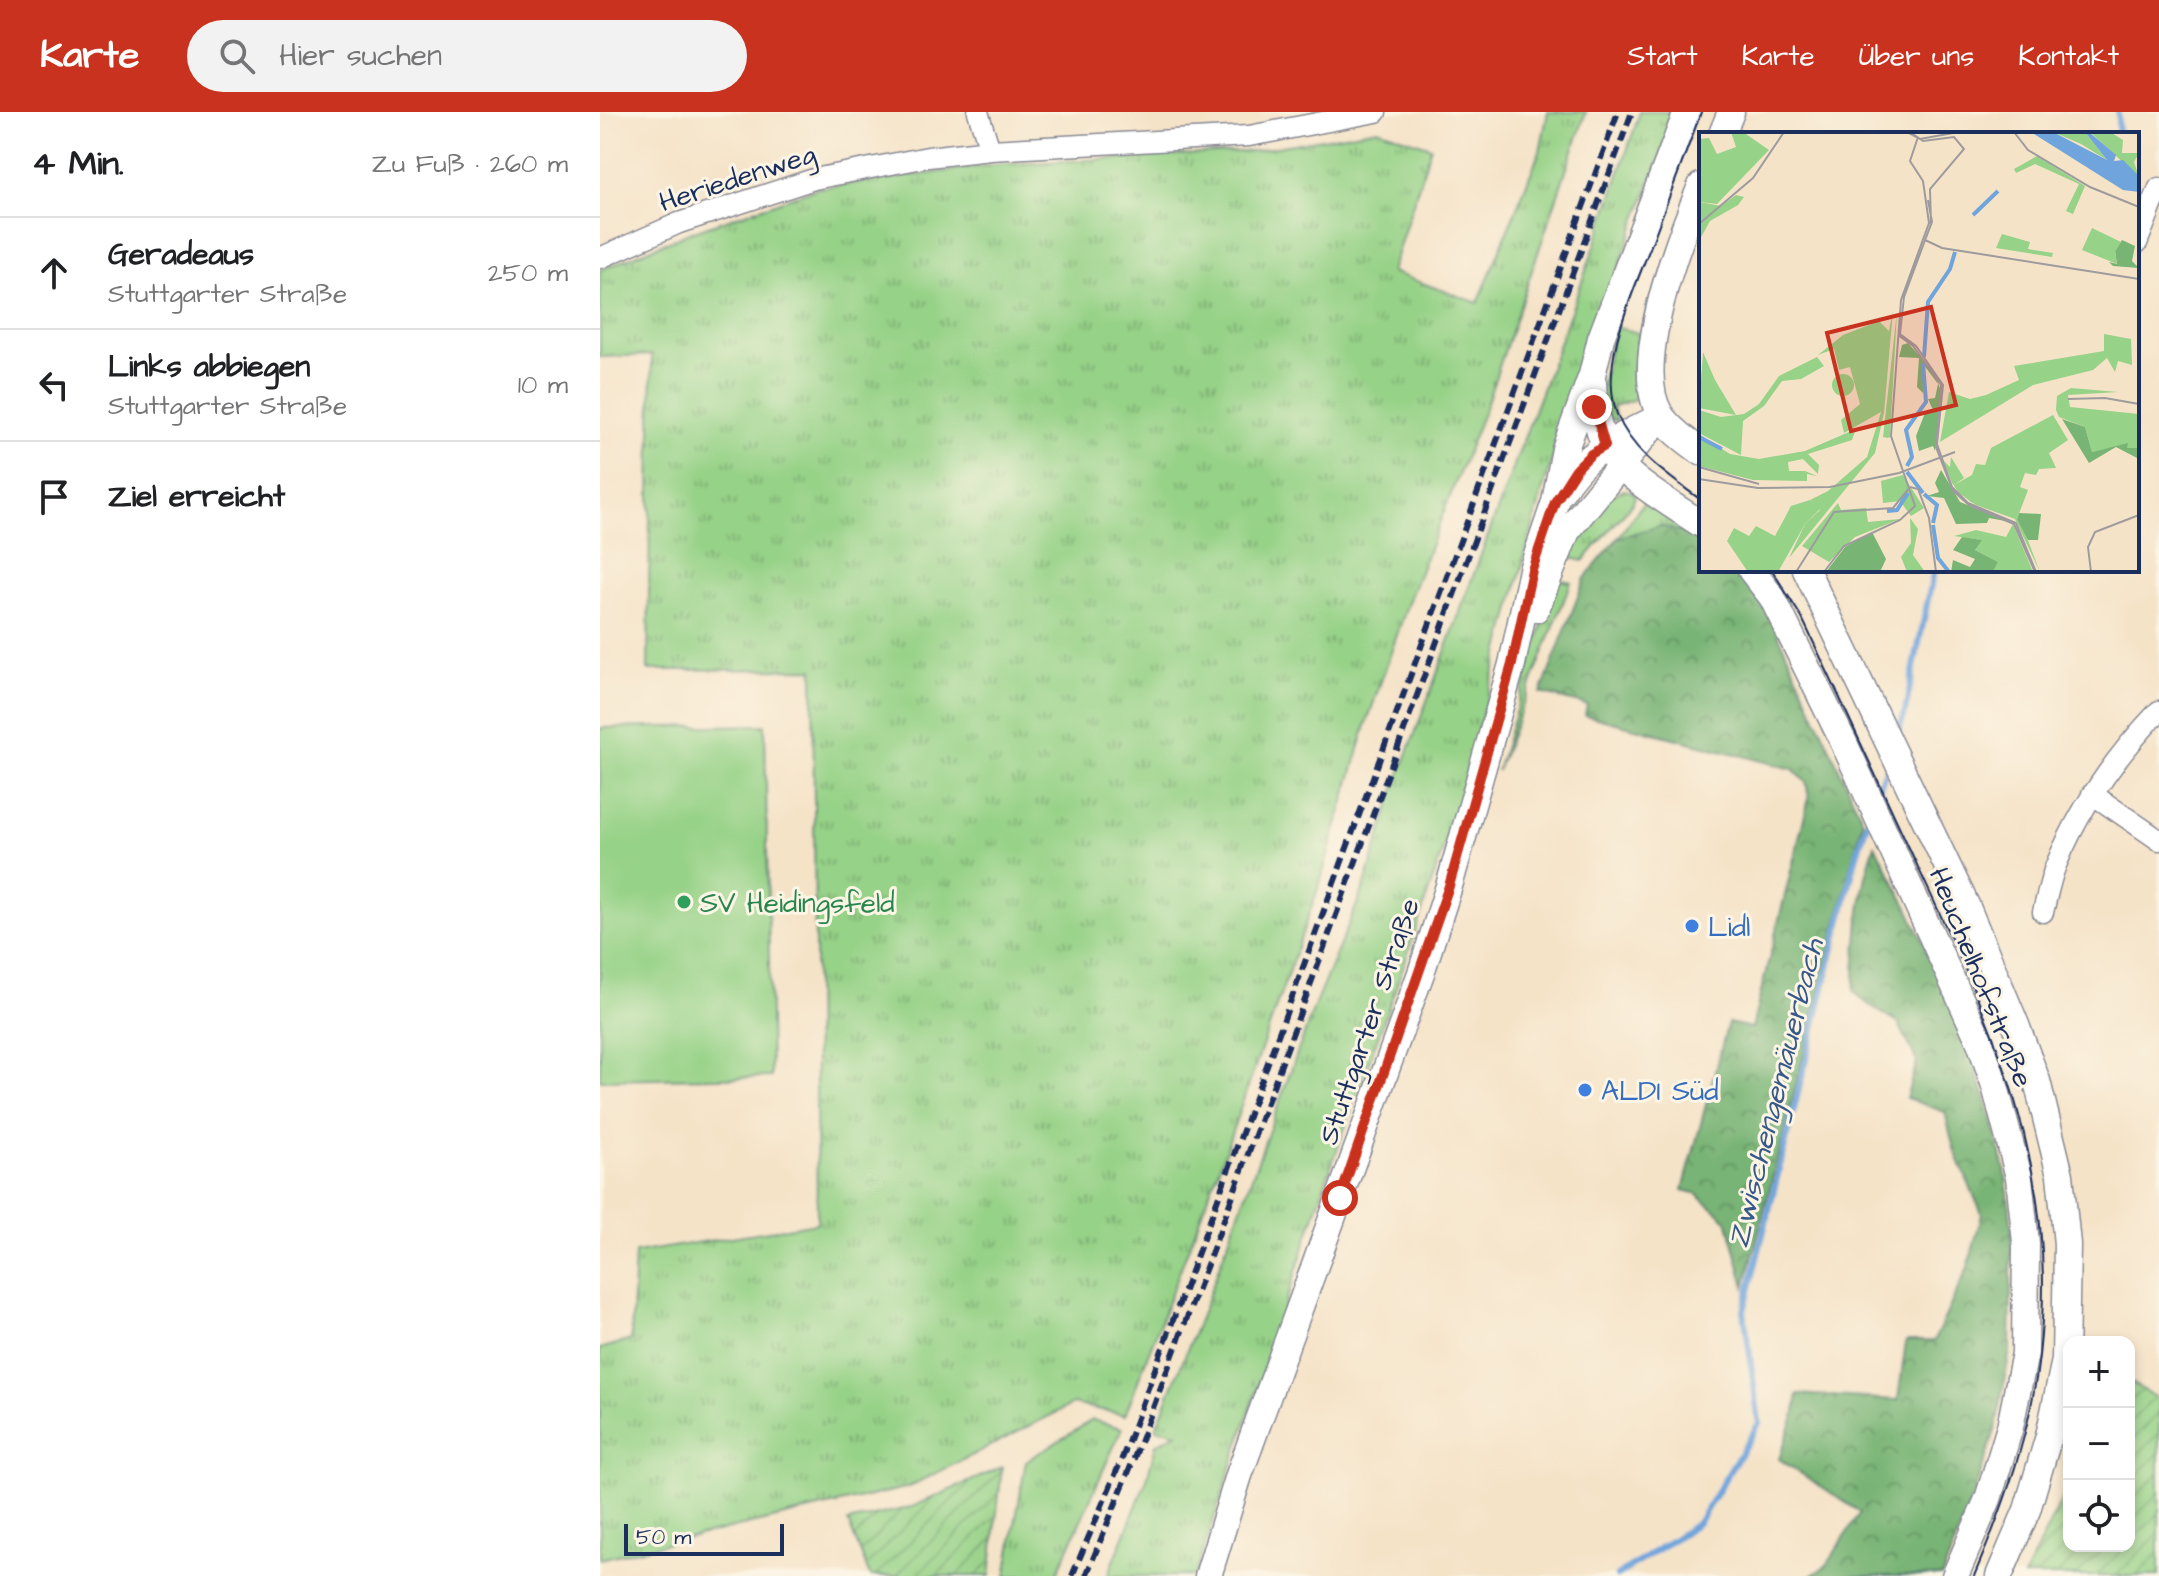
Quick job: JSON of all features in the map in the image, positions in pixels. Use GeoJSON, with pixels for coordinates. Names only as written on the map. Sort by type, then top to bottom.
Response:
{"type":"FeatureCollection","features":[{"type":"Feature","properties":{"kind":"main road","name":"Stuttgarter Straße"},"geometry":{"type":"LineString","coordinates":[[1208,1576],[1239,1475],[1421,973],[1458,858],[1512,664],[1532,570],[1555,502],[1565,449],[1592,375],[1601,338],[1687,112]]}},
{"type":"Feature","properties":{"kind":"main road"},"geometry":{"type":"LineString","coordinates":[[1723,132],[1731,112]]}},
{"type":"Feature","properties":{"kind":"main road"},"geometry":{"type":"LineString","coordinates":[[1699,191],[1679,240],[1655,325],[1652,351],[1653,399],[1661,416],[1699,450]]}},
{"type":"Feature","properties":{"kind":"main road","name":"Stuttgarter Straße"},"geometry":{"type":"LineString","coordinates":[[1592,375],[1594,407],[1613,456]]}},
{"type":"Feature","properties":{"kind":"main road","name":"Stuttgarter Straße"},"geometry":{"type":"LineString","coordinates":[[1512,664],[1567,531],[1613,456],[1661,416]]}},
{"type":"Feature","properties":{"kind":"main road","name":"Stuttgarter Straße"},"geometry":{"type":"LineString","coordinates":[[1555,502],[1576,469],[1591,454],[1613,456]]}},
{"type":"Feature","properties":{"kind":"main road"},"geometry":{"type":"LineString","coordinates":[[1613,456],[1699,522]]}},
{"type":"Feature","properties":{"kind":"main road","name":"Heuchelhofstraße"},"geometry":{"type":"LineString","coordinates":[[1753,572],[1772,597],[1844,743],[1985,1057],[2019,1177],[2026,1243],[2025,1353],[2010,1427],[1988,1499],[1955,1576]]}},
{"type":"Feature","properties":{"kind":"main road","name":"Heuchelhofstraße"},"geometry":{"type":"LineString","coordinates":[[1807,572],[1966,905],[2037,1081],[2060,1175],[2067,1244],[2065,1360],[2049,1436],[2027,1510],[1999,1576]]}},
{"type":"Feature","properties":{"kind":"street"},"geometry":{"type":"LineString","coordinates":[[978,112],[990,150]]}},
{"type":"Feature","properties":{"kind":"street","name":"Heriedenweg"},"geometry":{"type":"LineString","coordinates":[[600,258],[679,223],[814,179],[928,157],[990,150],[1249,136],[1376,112]]}},
{"type":"Feature","properties":{"kind":"street"},"geometry":{"type":"LineString","coordinates":[[2139,238],[2159,188]]}},
{"type":"Feature","properties":{"kind":"street"},"geometry":{"type":"LineString","coordinates":[[2043,912],[2055,866],[2092,794],[2134,738],[2159,711]]}},
{"type":"Feature","properties":{"kind":"street"},"geometry":{"type":"LineString","coordinates":[[2092,794],[2159,840]]}},
{"type":"Feature","properties":{"kind":"green space"},"geometry":{"type":"Polygon","coordinates":[[[1548,112],[1586,112],[1485,408],[1410,597],[1366,725],[1320,883],[1223,1157],[1125,1415],[1073,1404],[909,1487],[600,1559],[600,1349],[631,1340],[635,1253],[817,1223],[813,669],[648,670],[652,355],[600,357],[600,270],[688,233],[818,188],[994,165],[1254,151],[1378,129],[1431,147],[1391,272],[1478,303],[1540,151],[1548,112]]]}},
{"type":"Feature","properties":{"kind":"green space"},"geometry":{"type":"Polygon","coordinates":[[[1640,112],[1673,112],[1662,152],[1574,387],[1541,496],[1461,796],[1327,1178],[1195,1576],[1108,1576],[1147,1479],[1156,1444],[1178,1433],[1156,1428],[1207,1300],[1316,1002],[1365,885],[1396,785],[1595,246],[1640,112]]]}},
{"type":"Feature","properties":{"kind":"green space"},"geometry":{"type":"Polygon","coordinates":[[[1615,327],[1638,333],[1635,399],[1612,407],[1617,421],[1607,418],[1600,392],[1615,327]]]}},
{"type":"Feature","properties":{"kind":"green space"},"geometry":{"type":"Polygon","coordinates":[[[1625,490],[1633,492],[1635,497],[1631,505],[1583,561],[1569,557],[1590,516],[1606,500],[1625,490]]]}},
{"type":"Feature","properties":{"kind":"green space"},"geometry":{"type":"Polygon","coordinates":[[[1647,498],[1699,536],[1660,526],[1618,538],[1647,498]]]}},
{"type":"Feature","properties":{"kind":"green space"},"geometry":{"type":"Polygon","coordinates":[[[1660,526],[1699,536],[1699,572],[1736,572],[1764,603],[1863,821],[1745,1286],[1727,1220],[1695,1193],[1683,1190],[1728,1023],[1752,1028],[1809,798],[1806,782],[1793,769],[1585,715],[1587,705],[1541,693],[1585,578],[1618,538],[1660,526]]]}},
{"type":"Feature","properties":{"kind":"green space"},"geometry":{"type":"Polygon","coordinates":[[[1557,579],[1571,582],[1497,771],[1557,579]]]}},
{"type":"Feature","properties":{"kind":"green space","name":"SV Heidingsfeld"},"geometry":{"type":"Polygon","coordinates":[[[765,725],[771,1077],[600,1080],[600,728],[765,725]]]}},
{"type":"Feature","properties":{"kind":"green space"},"geometry":{"type":"Polygon","coordinates":[[[1875,845],[1960,1021],[2005,1169],[2012,1227],[2010,1350],[1996,1428],[1942,1576],[1811,1576],[1827,1565],[1860,1512],[1779,1459],[1795,1413],[1798,1394],[1898,1400],[1906,1341],[1934,1341],[1968,1267],[1982,1214],[1954,1149],[1945,1112],[1906,1098],[1917,1061],[1899,1024],[1854,991],[1862,899],[1875,845]]]}},
{"type":"Feature","properties":{"kind":"green space"},"geometry":{"type":"Polygon","coordinates":[[[2135,1385],[2159,1400],[2159,1576],[2024,1576],[2063,1497],[2063,1552],[2135,1552],[2135,1385]]]}},
{"type":"Feature","properties":{"kind":"green space"},"geometry":{"type":"Polygon","coordinates":[[[1092,1420],[1122,1428],[1056,1576],[1006,1576],[1026,1461],[1092,1420]]]}},
{"type":"Feature","properties":{"kind":"green space"},"geometry":{"type":"Polygon","coordinates":[[[1002,1467],[990,1576],[870,1576],[848,1522],[912,1507],[1002,1467]]]}},
{"type":"Feature","properties":{"kind":"waterway","name":"Zwischengemäuerbach"},"geometry":{"type":"LineString","coordinates":[[2118,112],[2118,132]]}},
{"type":"Feature","properties":{"kind":"waterway","name":"Zwischengemäuerbach"},"geometry":{"type":"LineString","coordinates":[[1896,738],[1904,716],[1934,572]]}},
{"type":"Feature","properties":{"kind":"waterway","name":"Zwischengemäuerbach"},"geometry":{"type":"LineString","coordinates":[[1877,795],[1888,764]]}},
{"type":"Feature","properties":{"kind":"waterway","name":"Zwischengemäuerbach"},"geometry":{"type":"LineString","coordinates":[[1617,1576],[1698,1523],[1759,1423],[1744,1311],[1857,854],[1869,817]]}},
{"type":"Feature","properties":{"kind":"tram line"},"geometry":{"type":"LineString","coordinates":[[1699,498],[1653,463],[1623,428],[1612,393],[1612,370],[1630,298],[1701,112]]}},
{"type":"Feature","properties":{"kind":"tram line"},"geometry":{"type":"LineString","coordinates":[[1773,572],[1802,618],[1972,985],[2015,1102],[2030,1161],[2040,1223],[2043,1287],[2039,1356],[2023,1441],[1996,1523],[1974,1576]]}},
{"type":"Feature","properties":{"kind":"railway"},"geometry":{"type":"LineString","coordinates":[[1072,1576],[1123,1456],[1618,112]]}},
{"type":"Feature","properties":{"kind":"railway"},"geometry":{"type":"LineString","coordinates":[[1086,1576],[1220,1230],[1632,112]]}},
{"type":"Feature","properties":{"kind":"place","name":"SV Heidingsfeld"},"geometry":{"type":"Point","coordinates":[684,902]}},
{"type":"Feature","properties":{"kind":"place","name":"Lidl"},"geometry":{"type":"Point","coordinates":[1692,926]}},
{"type":"Feature","properties":{"kind":"place","name":"ALDI Süd"},"geometry":{"type":"Point","coordinates":[1585,1090]}},
{"type":"Feature","properties":{"kind":"route"},"geometry":{"type":"LineString","coordinates":[[1340,1198],[1449,886],[1512,664],[1532,570],[1555,502],[1576,469],[1591,454],[1605,446],[1594,407]]}}]}
